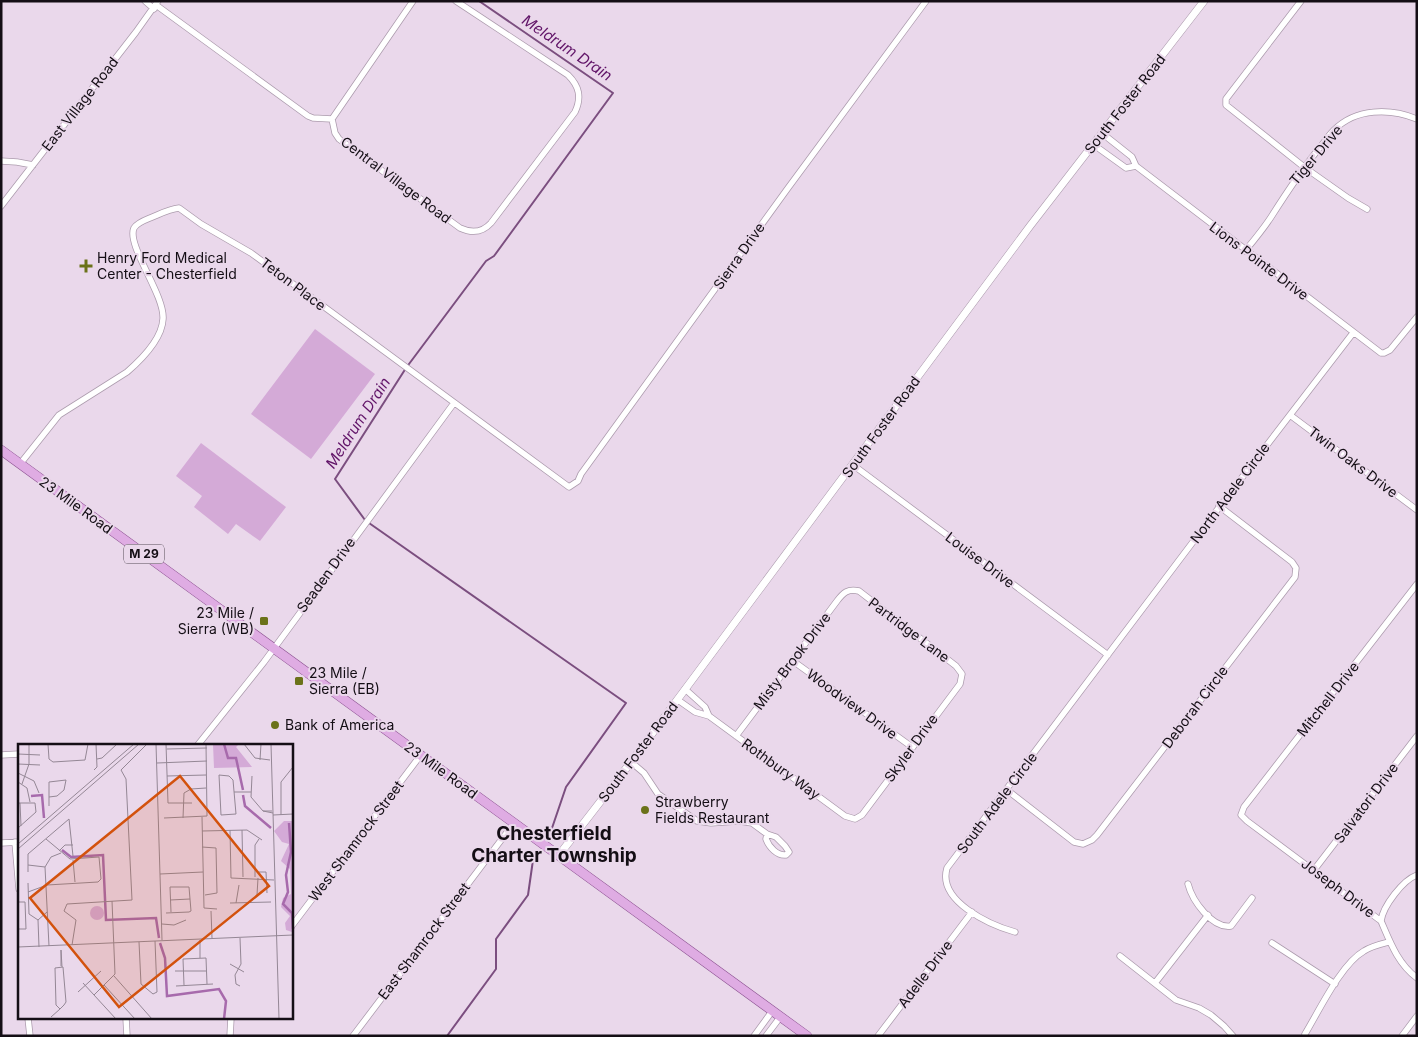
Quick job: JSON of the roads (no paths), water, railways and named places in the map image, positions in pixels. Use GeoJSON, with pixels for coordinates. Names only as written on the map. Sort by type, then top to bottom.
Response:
{"type":"FeatureCollection","features":[{"type":"Feature","properties":{"kind":"main road","name":"23 Mile Road"},"geometry":{"type":"LineString","coordinates":[[1,450],[807,1036]]}},
{"type":"Feature","properties":{"kind":"street"},"geometry":{"type":"LineString","coordinates":[[145,1],[156,5],[308,116],[332,119],[413,1]]}},
{"type":"Feature","properties":{"kind":"street","name":"Central Village Road"},"geometry":{"type":"LineString","coordinates":[[332,119],[335,133],[339,139],[460,228],[479,231],[491,223],[575,112],[579,94],[576,84],[568,75],[456,1]]}},
{"type":"Feature","properties":{"kind":"street","name":"Sierra Drive"},"geometry":{"type":"LineString","coordinates":[[569,487],[578,481],[581,474],[788,188],[926,1]]}},
{"type":"Feature","properties":{"kind":"street","name":"South Foster Road"},"geometry":{"type":"LineString","coordinates":[[559,855],[678,700],[1030,226],[1204,1]]}},
{"type":"Feature","properties":{"kind":"street"},"geometry":{"type":"LineString","coordinates":[[1301,1],[1226,99],[1225,103],[1227,107],[1304,167],[1348,198],[1367,208]]}},
{"type":"Feature","properties":{"kind":"street","name":"East Village Road"},"geometry":{"type":"LineString","coordinates":[[1,206],[156,5]]}},
{"type":"Feature","properties":{"kind":"street","name":"Tiger Drive"},"geometry":{"type":"LineString","coordinates":[[1245,251],[1267,224],[1304,167],[1334,130],[1351,118],[1365,113],[1384,111],[1401,113],[1417,118]]}},
{"type":"Feature","properties":{"kind":"street"},"geometry":{"type":"LineString","coordinates":[[1094,145],[1126,168],[1136,166],[1132,157],[1103,134]]}},
{"type":"Feature","properties":{"kind":"street"},"geometry":{"type":"LineString","coordinates":[[1,162],[33,165]]}},
{"type":"Feature","properties":{"kind":"street","name":"Lions Pointe Drive"},"geometry":{"type":"LineString","coordinates":[[1136,166],[1377,350],[1384,353],[1392,348],[1417,317]]}},
{"type":"Feature","properties":{"kind":"street","name":"Teton Place"},"geometry":{"type":"LineString","coordinates":[[20,464],[59,415],[127,372],[157,338],[162,322],[162,304],[134,244],[133,233],[134,229],[142,222],[172,209],[179,208],[201,224],[251,253],[569,487]]}},
{"type":"Feature","properties":{"kind":"street","name":"North Adele Circle"},"geometry":{"type":"LineString","coordinates":[[1108,655],[1219,506],[1353,332]]}},
{"type":"Feature","properties":{"kind":"street","name":"Seaden Drive"},"geometry":{"type":"LineString","coordinates":[[199,744],[242,691],[454,403]]}},
{"type":"Feature","properties":{"kind":"street","name":"Twin Oaks Drive"},"geometry":{"type":"LineString","coordinates":[[1290,415],[1417,510]]}},
{"type":"Feature","properties":{"kind":"street","name":"Louise Drive"},"geometry":{"type":"LineString","coordinates":[[853,465],[1108,655]]}},
{"type":"Feature","properties":{"kind":"street","name":"Deborah Circle"},"geometry":{"type":"LineString","coordinates":[[1007,790],[1074,842],[1083,844],[1092,840],[1125,800],[1295,577],[1296,568],[1292,562],[1219,506]]}},
{"type":"Feature","properties":{"kind":"street","name":"Mitchell Drive"},"geometry":{"type":"LineString","coordinates":[[1242,815],[1244,807],[1417,584]]}},
{"type":"Feature","properties":{"kind":"street","name":"Misty Brook Drive"},"geometry":{"type":"LineString","coordinates":[[736,736],[837,601],[847,591],[852,590]]}},
{"type":"Feature","properties":{"kind":"street","name":"Partridge Lane"},"geometry":{"type":"LineString","coordinates":[[852,590],[859,591],[956,666],[962,674]]}},
{"type":"Feature","properties":{"kind":"street","name":"South Adele Circle"},"geometry":{"type":"LineString","coordinates":[[1015,932],[995,926],[972,912],[955,898],[948,886],[945,875],[947,868],[1108,655]]}},
{"type":"Feature","properties":{"kind":"street","name":"Woodview Drive"},"geometry":{"type":"LineString","coordinates":[[793,661],[912,747]]}},
{"type":"Feature","properties":{"kind":"street","name":"Skyler Drive"},"geometry":{"type":"LineString","coordinates":[[855,819],[862,815],[960,684],[962,674]]}},
{"type":"Feature","properties":{"kind":"street","name":"Rothbury Way"},"geometry":{"type":"LineString","coordinates":[[685,689],[705,708],[709,716]]}},
{"type":"Feature","properties":{"kind":"street","name":"Rothbury Way"},"geometry":{"type":"LineString","coordinates":[[678,700],[695,712],[709,716],[845,816],[855,819]]}},
{"type":"Feature","properties":{"kind":"street","name":"Salvatori Drive"},"geometry":{"type":"LineString","coordinates":[[1314,870],[1417,736]]}},
{"type":"Feature","properties":{"kind":"street"},"geometry":{"type":"LineString","coordinates":[[1,755],[18,754]]}},
{"type":"Feature","properties":{"kind":"street","name":"West Shamrock Street"},"geometry":{"type":"LineString","coordinates":[[292,926],[420,756]]}},
{"type":"Feature","properties":{"kind":"street"},"geometry":{"type":"LineString","coordinates":[[631,762],[644,773],[658,794],[697,821],[711,823],[728,821],[746,822],[756,825],[767,834],[776,837],[789,852],[784,856],[774,851],[767,843],[767,834]]}},
{"type":"Feature","properties":{"kind":"street","name":"Joseph Drive"},"geometry":{"type":"LineString","coordinates":[[1242,815],[1247,821],[1381,921],[1401,963],[1417,978]]}},
{"type":"Feature","properties":{"kind":"street","name":"East Shamrock Street"},"geometry":{"type":"LineString","coordinates":[[353,1036],[514,823]]}},
{"type":"Feature","properties":{"kind":"street"},"geometry":{"type":"LineString","coordinates":[[1,843],[17,842],[18,866]]}},
{"type":"Feature","properties":{"kind":"street"},"geometry":{"type":"LineString","coordinates":[[1381,921],[1384,911],[1406,880],[1417,875]]}},
{"type":"Feature","properties":{"kind":"street"},"geometry":{"type":"LineString","coordinates":[[1188,884],[1193,895],[1208,915],[1224,927],[1231,926],[1252,898]]}},
{"type":"Feature","properties":{"kind":"street","name":"Adelle Drive"},"geometry":{"type":"LineString","coordinates":[[878,1036],[972,912]]}},
{"type":"Feature","properties":{"kind":"street"},"geometry":{"type":"LineString","coordinates":[[1155,983],[1208,915]]}},
{"type":"Feature","properties":{"kind":"street"},"geometry":{"type":"LineString","coordinates":[[1306,1034],[1347,966],[1358,955],[1374,946],[1390,942]]}},
{"type":"Feature","properties":{"kind":"street"},"geometry":{"type":"LineString","coordinates":[[1272,943],[1335,984]]}},
{"type":"Feature","properties":{"kind":"street"},"geometry":{"type":"LineString","coordinates":[[1120,956],[1181,1003],[1199,1008],[1211,1016],[1233,1036]]}},
{"type":"Feature","properties":{"kind":"street"},"geometry":{"type":"LineString","coordinates":[[754,1036],[773,1010]]}},
{"type":"Feature","properties":{"kind":"street"},"geometry":{"type":"LineString","coordinates":[[766,1036],[781,1016]]}},
{"type":"Feature","properties":{"kind":"street"},"geometry":{"type":"LineString","coordinates":[[1402,1036],[1417,1016]]}},
{"type":"Feature","properties":{"kind":"street"},"geometry":{"type":"LineString","coordinates":[[28,1020],[30,1036]]}},
{"type":"Feature","properties":{"kind":"street"},"geometry":{"type":"LineString","coordinates":[[126,1020],[127,1036]]}},
{"type":"Feature","properties":{"kind":"street"},"geometry":{"type":"LineString","coordinates":[[230,1036],[231,1020]]}},
{"type":"Feature","properties":{"kind":"waterway","name":"Meldrum Drain"},"geometry":{"type":"LineString","coordinates":[[365,520],[335,479],[406,368],[486,261],[494,256],[613,93],[479,1]]}},
{"type":"Feature","properties":{"kind":"waterway","name":"Meldrum Drain"},"geometry":{"type":"LineString","coordinates":[[369,523],[626,703],[566,787],[551,831]]}},
{"type":"Feature","properties":{"kind":"waterway","name":"Meldrum Drain"},"geometry":{"type":"LineString","coordinates":[[447,1036],[496,969],[496,939],[528,895],[533,860]]}},
{"type":"Feature","properties":{"kind":"place","name":"Henry Ford Medical Center - Chesterfield"},"geometry":{"type":"Point","coordinates":[86,266]}},
{"type":"Feature","properties":{"kind":"place","name":"23 Mile / Sierra (WB)"},"geometry":{"type":"Point","coordinates":[264,621]}},
{"type":"Feature","properties":{"kind":"place","name":"23 Mile / Sierra (EB)"},"geometry":{"type":"Point","coordinates":[299,681]}},
{"type":"Feature","properties":{"kind":"place","name":"Bank of America"},"geometry":{"type":"Point","coordinates":[275,725]}},
{"type":"Feature","properties":{"kind":"place","name":"Strawberry Fields Restaurant"},"geometry":{"type":"Point","coordinates":[645,810]}},
{"type":"Feature","properties":{"kind":"district","name":"Chesterfield Charter Township"},"geometry":{"type":"Point","coordinates":[554,844]}}]}
